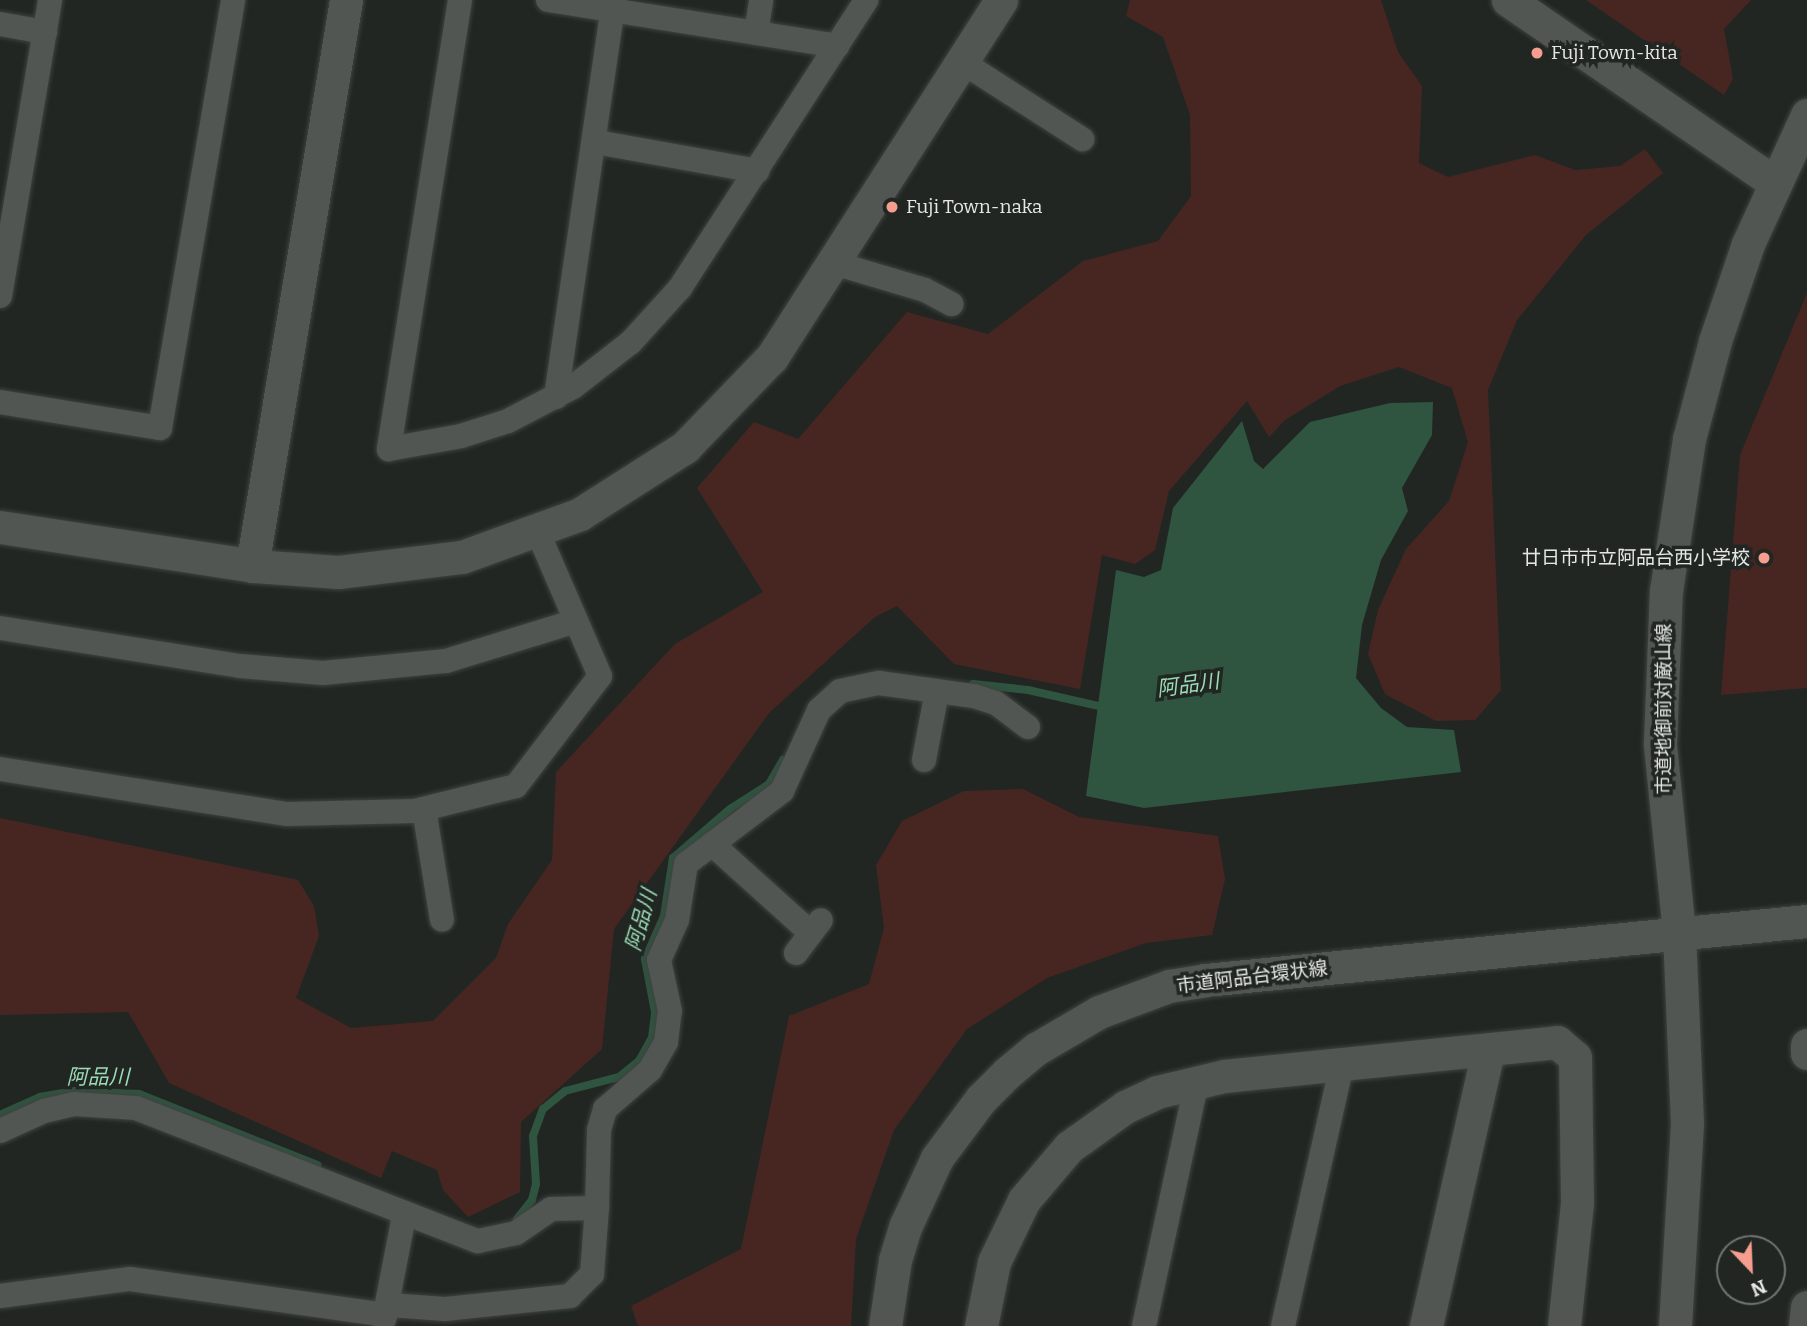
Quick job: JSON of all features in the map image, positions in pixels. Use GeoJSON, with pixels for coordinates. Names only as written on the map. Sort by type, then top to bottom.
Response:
{"type":"FeatureCollection","features":[{"type":"Feature","properties":{"kind":"street"},"geometry":{"type":"LineString","coordinates":[[0,296],[50,0]]}},
{"type":"Feature","properties":{"kind":"street"},"geometry":{"type":"LineString","coordinates":[[0,402],[160,428],[233,0]]}},
{"type":"Feature","properties":{"kind":"street"},"geometry":{"type":"LineString","coordinates":[[253,566],[346,0]]}},
{"type":"Feature","properties":{"kind":"street"},"geometry":{"type":"LineString","coordinates":[[460,0],[388,446],[413,446],[461,436],[508,421],[556,397],[613,358],[665,307],[866,0]]}},
{"type":"Feature","properties":{"kind":"street"},"geometry":{"type":"LineString","coordinates":[[548,0],[613,5],[837,46]]}},
{"type":"Feature","properties":{"kind":"street"},"geometry":{"type":"LineString","coordinates":[[756,33],[761,0]]}},
{"type":"Feature","properties":{"kind":"street"},"geometry":{"type":"LineString","coordinates":[[0,527],[253,566],[338,572],[421,565],[538,533],[617,495],[717,419],[772,357],[1001,0]]}},
{"type":"Feature","properties":{"kind":"street"},"geometry":{"type":"LineString","coordinates":[[1508,0],[1774,182]]}},
{"type":"Feature","properties":{"kind":"street"},"geometry":{"type":"LineString","coordinates":[[556,397],[596,142],[613,5]]}},
{"type":"Feature","properties":{"kind":"street"},"geometry":{"type":"LineString","coordinates":[[0,24],[45,32]]}},
{"type":"Feature","properties":{"kind":"street"},"geometry":{"type":"LineString","coordinates":[[961,62],[1082,139]]}},
{"type":"Feature","properties":{"kind":"street","name":"市道地御前対厳山線"},"geometry":{"type":"LineString","coordinates":[[1675,1326],[1687,1145],[1679,932],[1660,744],[1662,641],[1671,540],[1689,439],[1715,341],[1774,182],[1807,115]]}},
{"type":"Feature","properties":{"kind":"street"},"geometry":{"type":"LineString","coordinates":[[596,142],[757,170]]}},
{"type":"Feature","properties":{"kind":"street"},"geometry":{"type":"LineString","coordinates":[[834,263],[925,290],[951,304]]}},
{"type":"Feature","properties":{"kind":"street"},"geometry":{"type":"LineString","coordinates":[[0,769],[288,814],[383,815],[424,809],[516,786],[529,775],[600,676],[538,533]]}},
{"type":"Feature","properties":{"kind":"street"},"geometry":{"type":"LineString","coordinates":[[0,628],[240,666],[323,673],[446,661],[576,621]]}},
{"type":"Feature","properties":{"kind":"street"},"geometry":{"type":"LineString","coordinates":[[0,1296],[130,1279],[385,1315],[570,1296],[592,1273],[601,1119],[612,1100],[650,1070],[666,1042],[670,1011],[659,960],[677,920],[686,864],[782,791],[819,710],[839,691],[866,683],[937,691],[996,703],[1028,727]]}},
{"type":"Feature","properties":{"kind":"street"},"geometry":{"type":"LineString","coordinates":[[924,760],[937,691]]}},
{"type":"Feature","properties":{"kind":"street"},"geometry":{"type":"LineString","coordinates":[[424,809],[442,920]]}},
{"type":"Feature","properties":{"kind":"street"},"geometry":{"type":"LineString","coordinates":[[712,844],[816,926],[796,953]]}},
{"type":"Feature","properties":{"kind":"street","name":"市道阿品台環状線"},"geometry":{"type":"LineString","coordinates":[[885,1326],[895,1260],[906,1225],[937,1158],[973,1108],[1007,1073],[1036,1049],[1099,1012],[1169,986],[1205,980],[1807,921]]}},
{"type":"Feature","properties":{"kind":"street"},"geometry":{"type":"LineString","coordinates":[[981,1326],[998,1251],[1045,1172],[1078,1140],[1125,1107],[1197,1081],[1557,1042],[1575,1057],[1577,1203],[1564,1326]]}},
{"type":"Feature","properties":{"kind":"street"},"geometry":{"type":"LineString","coordinates":[[1807,1045],[1807,1053]]}},
{"type":"Feature","properties":{"kind":"street"},"geometry":{"type":"LineString","coordinates":[[1426,1326],[1488,1050]]}},
{"type":"Feature","properties":{"kind":"street"},"geometry":{"type":"LineString","coordinates":[[1283,1326],[1342,1064]]}},
{"type":"Feature","properties":{"kind":"street"},"geometry":{"type":"LineString","coordinates":[[1144,1326],[1197,1081]]}},
{"type":"Feature","properties":{"kind":"street"},"geometry":{"type":"LineString","coordinates":[[0,1131],[44,1111],[75,1104],[136,1108],[404,1216],[478,1241],[516,1233],[551,1209],[597,1208]]}},
{"type":"Feature","properties":{"kind":"street"},"geometry":{"type":"LineString","coordinates":[[385,1315],[404,1216]]}},
{"type":"Feature","properties":{"kind":"street"},"geometry":{"type":"LineString","coordinates":[[1805,1326],[1807,1307]]}},
{"type":"Feature","properties":{"kind":"shaded area"},"geometry":{"type":"Polygon","coordinates":[[[1130,0],[1381,0],[1398,52],[1422,86],[1419,163],[1448,177],[1535,155],[1575,170],[1620,166],[1645,149],[1663,173],[1586,235],[1517,320],[1488,390],[1501,690],[1475,720],[1436,721],[1385,694],[1368,654],[1378,610],[1406,549],[1449,501],[1468,442],[1452,388],[1399,367],[1340,386],[1285,420],[1269,437],[1247,401],[1169,491],[1155,550],[1135,564],[1102,555],[1080,689],[954,664],[897,606],[875,617],[769,713],[614,929],[602,1049],[521,1122],[520,1192],[468,1217],[443,1190],[437,1170],[392,1151],[381,1178],[169,1083],[128,1012],[0,1015],[0,818],[298,880],[314,906],[319,936],[296,998],[351,1028],[433,1021],[496,958],[508,924],[552,860],[556,772],[675,644],[763,592],[697,488],[754,422],[798,439],[907,312],[988,334],[1083,261],[1158,241],[1191,196],[1190,115],[1163,37],[1126,16],[1130,0]]]}},
{"type":"Feature","properties":{"kind":"shaded area"},"geometry":{"type":"Polygon","coordinates":[[[1586,0],[1751,0],[1724,29],[1733,79],[1724,95],[1586,0]]]}},
{"type":"Feature","properties":{"kind":"shaded area"},"geometry":{"type":"Polygon","coordinates":[[[1807,293],[1807,688],[1721,695],[1740,455],[1807,293]]]}},
{"type":"Feature","properties":{"kind":"shaded area"},"geometry":{"type":"Polygon","coordinates":[[[1023,789],[1079,817],[1218,836],[1225,879],[1212,935],[1146,943],[1047,978],[967,1029],[894,1130],[856,1239],[851,1326],[638,1326],[631,1306],[741,1249],[789,1016],[869,984],[884,928],[876,865],[902,821],[964,791],[1023,789]]]}},
{"type":"Feature","properties":{"kind":"water"},"geometry":{"type":"Polygon","coordinates":[[[1433,402],[1432,435],[1402,488],[1408,511],[1381,560],[1362,625],[1356,678],[1381,708],[1407,727],[1454,730],[1461,772],[1144,808],[1086,796],[1116,570],[1144,577],[1161,570],[1173,508],[1242,421],[1254,461],[1263,469],[1310,422],[1390,403],[1433,402]]]}},
{"type":"Feature","properties":{"kind":"waterway","name":"阿品川"},"geometry":{"type":"LineString","coordinates":[[973,684],[1028,690],[1108,708]]}},
{"type":"Feature","properties":{"kind":"waterway","name":"阿品川"},"geometry":{"type":"LineString","coordinates":[[517,1219],[532,1200],[536,1184],[533,1136],[543,1109],[565,1091],[619,1077],[639,1061],[652,1038],[655,1012],[645,959],[664,916],[673,858],[730,809],[769,784],[783,760]]}},
{"type":"Feature","properties":{"kind":"waterway","name":"阿品川"},"geometry":{"type":"LineString","coordinates":[[0,1115],[40,1097],[73,1091],[139,1094],[317,1165]]}},
{"type":"Feature","properties":{"kind":"place","name":"Fuji Town-kita"},"geometry":{"type":"Point","coordinates":[1537,53]}},
{"type":"Feature","properties":{"kind":"place","name":"Fuji Town-naka"},"geometry":{"type":"Point","coordinates":[892,207]}},
{"type":"Feature","properties":{"kind":"place","name":"廿日市市立阿品台西小学校"},"geometry":{"type":"Point","coordinates":[1764,558]}}]}
